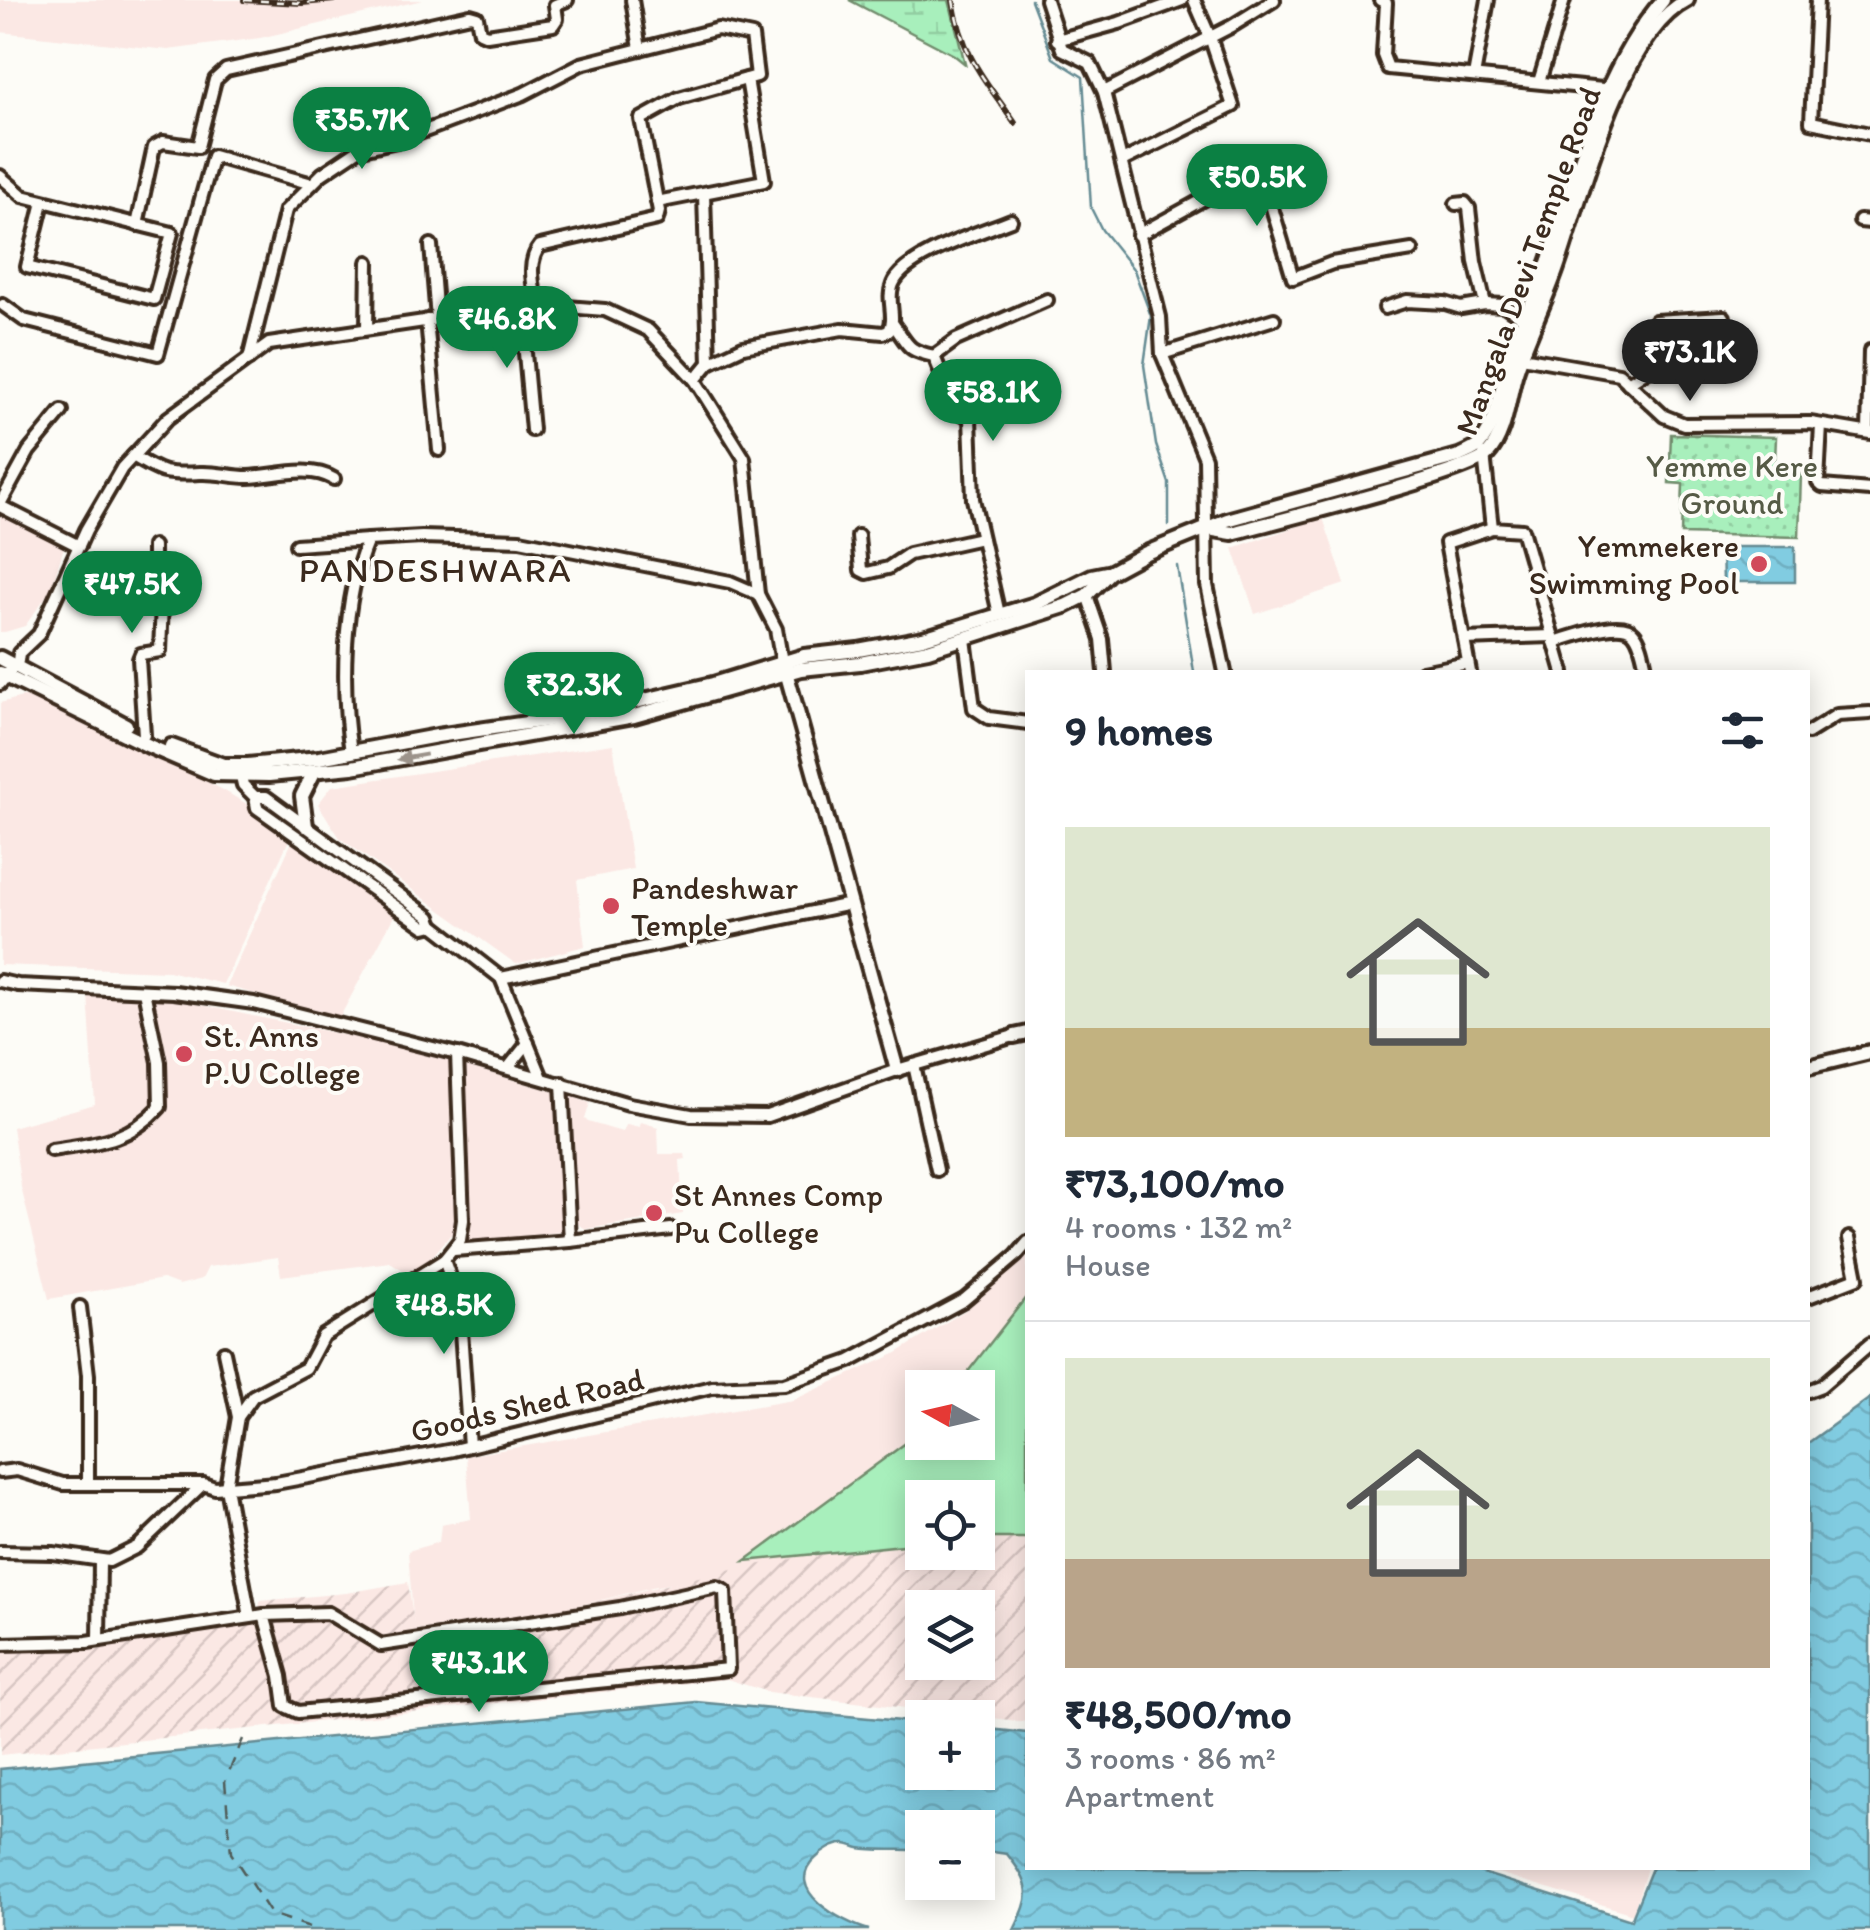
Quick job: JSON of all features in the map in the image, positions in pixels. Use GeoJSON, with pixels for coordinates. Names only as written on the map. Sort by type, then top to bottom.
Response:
{"type":"FeatureCollection","features":[{"type":"Feature","properties":{"kind":"main road","name":"Mangala Devi Temple Road"},"geometry":{"type":"LineString","coordinates":[[785,667],[804,656],[889,646],[999,614],[1054,596],[1092,576],[1109,573],[1166,544],[1208,529],[1232,533],[1445,473],[1482,451],[1501,430],[1524,320],[1552,251],[1572,179],[1614,90],[1668,3],[1687,0]]}},
{"type":"Feature","properties":{"kind":"main road","name":"Mangala Devi Temple Road"},"geometry":{"type":"LineString","coordinates":[[1516,356],[1560,260],[1614,90]]}},
{"type":"Feature","properties":{"kind":"main road","name":"Mangala Devi Temple Road"},"geometry":{"type":"LineString","coordinates":[[5,666],[144,735],[239,771],[314,772],[548,734],[634,716],[785,667],[892,658],[964,640],[1065,606],[1087,595],[1109,573]]}},
{"type":"Feature","properties":{"kind":"main road"},"geometry":{"type":"LineString","coordinates":[[999,614],[1003,628]]}},
{"type":"Feature","properties":{"kind":"main road"},"geometry":{"type":"LineString","coordinates":[[5,666],[149,746],[214,774],[239,771]]}},
{"type":"Feature","properties":{"kind":"main road"},"geometry":{"type":"LineString","coordinates":[[785,667],[896,1070]]}},
{"type":"Feature","properties":{"kind":"main road","name":"Mangala Devi Temple Road"},"geometry":{"type":"LineString","coordinates":[[239,771],[575,716],[726,685]]}},
{"type":"Feature","properties":{"kind":"main road"},"geometry":{"type":"LineString","coordinates":[[306,826],[302,796],[314,772]]}},
{"type":"Feature","properties":{"kind":"main road"},"geometry":{"type":"LineString","coordinates":[[1810,1067],[1870,1052]]}},
{"type":"Feature","properties":{"kind":"street"},"geometry":{"type":"LineString","coordinates":[[136,224],[154,148],[162,142],[198,147],[215,80],[226,70],[470,15],[477,17],[480,32],[487,35],[553,26],[557,19],[555,5],[566,0]]}},
{"type":"Feature","properties":{"kind":"street"},"geometry":{"type":"LineString","coordinates":[[632,0],[640,49]]}},
{"type":"Feature","properties":{"kind":"street"},"geometry":{"type":"LineString","coordinates":[[1046,0],[1057,40],[1065,52],[1090,63],[1104,92],[1160,317],[1162,354],[1205,458],[1207,585],[1225,670]]}},
{"type":"Feature","properties":{"kind":"street"},"geometry":{"type":"LineString","coordinates":[[1057,40],[1182,0]]}},
{"type":"Feature","properties":{"kind":"street"},"geometry":{"type":"LineString","coordinates":[[1122,161],[1233,106],[1194,0]]}},
{"type":"Feature","properties":{"kind":"street"},"geometry":{"type":"LineString","coordinates":[[1104,92],[1274,0]]}},
{"type":"Feature","properties":{"kind":"street"},"geometry":{"type":"LineString","coordinates":[[1474,76],[1488,0]]}},
{"type":"Feature","properties":{"kind":"street"},"geometry":{"type":"LineString","coordinates":[[1539,82],[1564,0]]}},
{"type":"Feature","properties":{"kind":"street"},"geometry":{"type":"LineString","coordinates":[[1816,0],[1811,122],[1870,134]]}},
{"type":"Feature","properties":{"kind":"street"},"geometry":{"type":"LineString","coordinates":[[1385,1],[1383,55],[1388,68],[1614,90]]}},
{"type":"Feature","properties":{"kind":"street"},"geometry":{"type":"LineString","coordinates":[[249,360],[286,210],[312,184],[358,150],[401,140],[523,94],[582,64],[718,29],[752,36],[757,76],[679,98],[641,120],[657,202],[656,219],[540,246],[534,252],[532,266],[537,307]]}},
{"type":"Feature","properties":{"kind":"street"},"geometry":{"type":"LineString","coordinates":[[657,202],[764,181],[747,79]]}},
{"type":"Feature","properties":{"kind":"street"},"geometry":{"type":"LineString","coordinates":[[3,305],[24,320],[158,354],[213,156],[312,184]]}},
{"type":"Feature","properties":{"kind":"street"},"geometry":{"type":"LineString","coordinates":[[1138,236],[1260,168],[1293,278],[1332,262],[1412,250]]}},
{"type":"Feature","properties":{"kind":"street"},"geometry":{"type":"LineString","coordinates":[[0,176],[24,196],[172,233],[154,299],[26,266],[43,202]]}},
{"type":"Feature","properties":{"kind":"street"},"geometry":{"type":"LineString","coordinates":[[704,194],[709,362]]}},
{"type":"Feature","properties":{"kind":"street"},"geometry":{"type":"LineString","coordinates":[[1456,204],[1468,204],[1485,304]]}},
{"type":"Feature","properties":{"kind":"street"},"geometry":{"type":"LineString","coordinates":[[695,380],[709,362],[743,346],[842,329],[882,334],[890,331],[890,294],[893,283],[908,264],[1011,220]]}},
{"type":"Feature","properties":{"kind":"street"},"geometry":{"type":"LineString","coordinates":[[431,245],[439,450]]}},
{"type":"Feature","properties":{"kind":"street"},"geometry":{"type":"LineString","coordinates":[[367,328],[368,262]]}},
{"type":"Feature","properties":{"kind":"street"},"geometry":{"type":"LineString","coordinates":[[893,324],[917,354],[934,356],[956,340],[1048,300]]}},
{"type":"Feature","properties":{"kind":"street"},"geometry":{"type":"LineString","coordinates":[[1385,308],[1407,302],[1445,303],[1461,308],[1504,305],[1524,320]]}},
{"type":"Feature","properties":{"kind":"street"},"geometry":{"type":"LineString","coordinates":[[5,666],[39,634],[79,546],[122,468],[168,418],[270,344],[537,307],[605,310],[648,330],[695,380],[744,458],[758,594],[776,630],[785,667]]}},
{"type":"Feature","properties":{"kind":"street"},"geometry":{"type":"LineString","coordinates":[[521,309],[532,430]]}},
{"type":"Feature","properties":{"kind":"street"},"geometry":{"type":"LineString","coordinates":[[1628,383],[1648,370],[1655,320],[1724,317]]}},
{"type":"Feature","properties":{"kind":"street"},"geometry":{"type":"LineString","coordinates":[[1162,354],[1274,319]]}},
{"type":"Feature","properties":{"kind":"street"},"geometry":{"type":"LineString","coordinates":[[1516,356],[1619,374],[1664,416],[1684,424],[1822,425],[1869,432],[1870,351]]}},
{"type":"Feature","properties":{"kind":"street"},"geometry":{"type":"LineString","coordinates":[[934,356],[955,409],[971,420],[974,499],[999,614]]}},
{"type":"Feature","properties":{"kind":"street"},"geometry":{"type":"LineString","coordinates":[[62,411],[29,451],[0,505],[79,546]]}},
{"type":"Feature","properties":{"kind":"street"},"geometry":{"type":"LineString","coordinates":[[1822,425],[1818,482],[1822,486],[1870,490]]}},
{"type":"Feature","properties":{"kind":"street"},"geometry":{"type":"LineString","coordinates":[[1482,451],[1492,528]]}},
{"type":"Feature","properties":{"kind":"street"},"geometry":{"type":"LineString","coordinates":[[133,456],[154,469],[180,477],[294,471],[324,473],[334,479]]}},
{"type":"Feature","properties":{"kind":"street"},"geometry":{"type":"LineString","coordinates":[[1469,668],[1446,542],[1492,528],[1522,530],[1562,670]]}},
{"type":"Feature","properties":{"kind":"street"},"geometry":{"type":"LineString","coordinates":[[858,536],[861,570],[867,573],[888,568],[910,554],[981,538]]}},
{"type":"Feature","properties":{"kind":"street"},"geometry":{"type":"LineString","coordinates":[[296,545],[422,538],[520,540],[730,582],[758,594]]}},
{"type":"Feature","properties":{"kind":"street"},"geometry":{"type":"LineString","coordinates":[[351,752],[344,689],[353,594],[368,540]]}},
{"type":"Feature","properties":{"kind":"street"},"geometry":{"type":"LineString","coordinates":[[144,735],[139,659],[141,654],[160,651],[162,639],[162,603],[153,602],[152,546]]}},
{"type":"Feature","properties":{"kind":"street"},"geometry":{"type":"LineString","coordinates":[[1087,595],[1102,639],[1104,670]]}},
{"type":"Feature","properties":{"kind":"street"},"geometry":{"type":"LineString","coordinates":[[1464,639],[1554,639],[1614,626],[1627,627],[1636,635],[1646,670]]}},
{"type":"Feature","properties":{"kind":"street"},"geometry":{"type":"LineString","coordinates":[[964,640],[974,708],[990,718],[1025,723]]}},
{"type":"Feature","properties":{"kind":"street"},"geometry":{"type":"LineString","coordinates":[[1810,732],[1837,716],[1870,714]]}},
{"type":"Feature","properties":{"kind":"street"},"geometry":{"type":"LineString","coordinates":[[239,771],[258,808],[425,927],[433,925]]}},
{"type":"Feature","properties":{"kind":"street"},"geometry":{"type":"LineString","coordinates":[[254,797],[266,798],[306,826],[430,917],[433,925],[501,978],[542,1078]]}},
{"type":"Feature","properties":{"kind":"street"},"geometry":{"type":"LineString","coordinates":[[501,978],[850,904]]}},
{"type":"Feature","properties":{"kind":"street"},"geometry":{"type":"LineString","coordinates":[[0,981],[144,991],[254,1004],[458,1054],[629,1104],[690,1114],[766,1116],[896,1070],[1021,1035]]}},
{"type":"Feature","properties":{"kind":"street"},"geometry":{"type":"LineString","coordinates":[[50,1150],[110,1141],[143,1125],[160,1106],[159,1062],[144,991]]}},
{"type":"Feature","properties":{"kind":"street"},"geometry":{"type":"LineString","coordinates":[[508,1068],[528,1043]]}},
{"type":"Feature","properties":{"kind":"street"},"geometry":{"type":"LineString","coordinates":[[238,1417],[253,1396],[306,1368],[323,1336],[454,1250],[463,1220],[458,1054]]}},
{"type":"Feature","properties":{"kind":"street"},"geometry":{"type":"LineString","coordinates":[[914,1065],[938,1170]]}},
{"type":"Feature","properties":{"kind":"street"},"geometry":{"type":"LineString","coordinates":[[562,1083],[570,1240]]}},
{"type":"Feature","properties":{"kind":"street"},"geometry":{"type":"LineString","coordinates":[[454,1250],[671,1229]]}},
{"type":"Feature","properties":{"kind":"street"},"geometry":{"type":"LineString","coordinates":[[1810,1296],[1857,1278],[1849,1238]]}},
{"type":"Feature","properties":{"kind":"street","name":"Goods Shed Road"},"geometry":{"type":"LineString","coordinates":[[0,1472],[18,1470],[63,1484],[226,1487],[276,1483],[469,1446],[712,1388],[784,1384],[833,1367],[964,1300],[1025,1246]]}},
{"type":"Feature","properties":{"kind":"street"},"geometry":{"type":"LineString","coordinates":[[444,1260],[459,1302],[469,1446]]}},
{"type":"Feature","properties":{"kind":"street"},"geometry":{"type":"LineString","coordinates":[[80,1307],[88,1375],[88,1482]]}},
{"type":"Feature","properties":{"kind":"street"},"geometry":{"type":"LineString","coordinates":[[1810,1390],[1821,1386],[1870,1344]]}},
{"type":"Feature","properties":{"kind":"street"},"geometry":{"type":"LineString","coordinates":[[224,1352],[238,1417],[226,1487],[250,1617]]}},
{"type":"Feature","properties":{"kind":"street"},"geometry":{"type":"LineString","coordinates":[[0,1552],[53,1553],[109,1561],[137,1548],[203,1484]]}},
{"type":"Feature","properties":{"kind":"street"},"geometry":{"type":"LineString","coordinates":[[99,1640],[100,1561]]}},
{"type":"Feature","properties":{"kind":"street"},"geometry":{"type":"LineString","coordinates":[[0,1644],[99,1640],[264,1615],[328,1613],[381,1645],[620,1608],[717,1587],[725,1591],[728,1669],[298,1712],[285,1706],[264,1615]]}},
{"type":"Feature","properties":{"kind":"shaded area"},"geometry":{"type":"Polygon","coordinates":[[[0,0],[423,0],[260,38],[168,50],[0,32],[0,0]]]}},
{"type":"Feature","properties":{"kind":"shaded area"},"geometry":{"type":"Polygon","coordinates":[[[0,513],[65,544],[50,591],[25,626],[5,632],[0,632],[0,513]]]}},
{"type":"Feature","properties":{"kind":"shaded area"},"geometry":{"type":"Polygon","coordinates":[[[1323,518],[1345,584],[1255,614],[1233,548],[1323,518]]]}},
{"type":"Feature","properties":{"kind":"shaded area"},"geometry":{"type":"Polygon","coordinates":[[[22,697],[47,699],[223,790],[293,831],[223,984],[168,971],[0,965],[0,703],[22,697]]]}},
{"type":"Feature","properties":{"kind":"shaded area"},"geometry":{"type":"Polygon","coordinates":[[[613,744],[633,869],[577,880],[585,946],[516,964],[340,838],[318,804],[332,786],[613,744]]]}},
{"type":"Feature","properties":{"kind":"shaded area"},"geometry":{"type":"Polygon","coordinates":[[[295,835],[395,914],[340,1017],[226,986],[295,835]]]}},
{"type":"Feature","properties":{"kind":"shaded area"},"geometry":{"type":"Polygon","coordinates":[[[88,994],[172,999],[454,1058],[458,1226],[425,1265],[406,1272],[390,1262],[281,1276],[278,1257],[208,1267],[202,1279],[179,1285],[163,1279],[49,1299],[21,1187],[12,1127],[95,1104],[88,994]]]}},
{"type":"Feature","properties":{"kind":"shaded area"},"geometry":{"type":"Polygon","coordinates":[[[466,1066],[555,1092],[561,1232],[468,1242],[466,1066]]]}},
{"type":"Feature","properties":{"kind":"shaded area"},"geometry":{"type":"Polygon","coordinates":[[[567,1095],[590,1103],[585,1119],[588,1122],[622,1132],[627,1124],[639,1127],[641,1122],[658,1127],[659,1154],[685,1154],[686,1159],[680,1160],[683,1214],[586,1229],[579,1225],[575,1215],[567,1095]]]}},
{"type":"Feature","properties":{"kind":"shaded area"},"geometry":{"type":"Polygon","coordinates":[[[1025,1254],[1025,1345],[995,1442],[995,1370],[905,1370],[905,1460],[990,1460],[984,1480],[905,1480],[905,1541],[652,1587],[561,1610],[414,1630],[408,1551],[439,1542],[441,1525],[471,1519],[466,1456],[793,1400],[895,1354],[966,1310],[1025,1254]]]}},
{"type":"Feature","properties":{"kind":"shaded area"},"geometry":{"type":"Polygon","coordinates":[[[1025,1529],[1025,1722],[995,1718],[995,1700],[905,1700],[905,1708],[768,1692],[727,1679],[0,1755],[0,1652],[258,1623],[260,1601],[346,1593],[408,1582],[415,1630],[561,1610],[736,1568],[905,1541],[905,1570],[995,1570],[995,1531],[1025,1529]]]}},
{"type":"Feature","properties":{"kind":"shaded area"},"geometry":{"type":"Polygon","coordinates":[[[1489,1870],[1646,1870],[1633,1914],[1489,1870]]]}},
{"type":"Feature","properties":{"kind":"green space"},"geometry":{"type":"Polygon","coordinates":[[[849,0],[949,0],[965,64],[954,55],[849,0]]]}},
{"type":"Feature","properties":{"kind":"green space","name":"Yemme Kere Ground"},"geometry":{"type":"Polygon","coordinates":[[[1671,434],[1776,437],[1775,461],[1801,474],[1799,537],[1681,534],[1683,484],[1669,483],[1671,434]]]}},
{"type":"Feature","properties":{"kind":"green space"},"geometry":{"type":"Polygon","coordinates":[[[1025,1299],[1025,1538],[995,1538],[995,1480],[905,1480],[905,1545],[745,1561],[905,1443],[905,1460],[995,1460],[995,1370],[969,1370],[1025,1299]]]}},
{"type":"Feature","properties":{"kind":"water","name":"Yemmekere Swimming Pool"},"geometry":{"type":"Polygon","coordinates":[[[1722,547],[1795,547],[1795,582],[1723,582],[1722,547]]]}},
{"type":"Feature","properties":{"kind":"water"},"geometry":{"type":"Polygon","coordinates":[[[1870,1398],[1870,1930],[1014,1930],[1027,1890],[1007,1854],[995,1852],[995,1810],[905,1810],[905,1850],[840,1844],[821,1853],[807,1870],[805,1882],[819,1903],[844,1920],[869,1930],[0,1930],[0,1769],[696,1702],[905,1721],[905,1790],[995,1790],[995,1730],[1025,1733],[1025,1870],[1473,1870],[1631,1920],[1651,1870],[1810,1870],[1810,1442],[1870,1398]]]}},
{"type":"Feature","properties":{"kind":"waterway"},"geometry":{"type":"LineString","coordinates":[[1031,0],[1053,58],[1083,77],[1091,208],[1102,230],[1134,270],[1151,316],[1144,365],[1156,445],[1169,483],[1169,525]]}},
{"type":"Feature","properties":{"kind":"waterway"},"geometry":{"type":"LineString","coordinates":[[1177,566],[1194,670]]}},
{"type":"Feature","properties":{"kind":"ferry route"},"geometry":{"type":"LineString","coordinates":[[243,1739],[225,1781],[231,1853],[271,1914],[319,1930]]}},
{"type":"Feature","properties":{"kind":"railway"},"geometry":{"type":"LineString","coordinates":[[244,0],[334,0]]}},
{"type":"Feature","properties":{"kind":"railway"},"geometry":{"type":"LineString","coordinates":[[953,0],[968,52],[1015,123]]}},
{"type":"Feature","properties":{"kind":"place","name":"Yemmekere Swimming Pool"},"geometry":{"type":"Point","coordinates":[1759,564]}},
{"type":"Feature","properties":{"kind":"place","name":"Pandeshwar Temple"},"geometry":{"type":"Point","coordinates":[611,906]}},
{"type":"Feature","properties":{"kind":"place","name":"St. Anns P.U College"},"geometry":{"type":"Point","coordinates":[184,1054]}},
{"type":"Feature","properties":{"kind":"place","name":"St Annes Comp Pu College"},"geometry":{"type":"Point","coordinates":[654,1213]}},
{"type":"Feature","properties":{"kind":"district","name":"PANDESHWARA"},"geometry":{"type":"Point","coordinates":[436,570]}}]}
